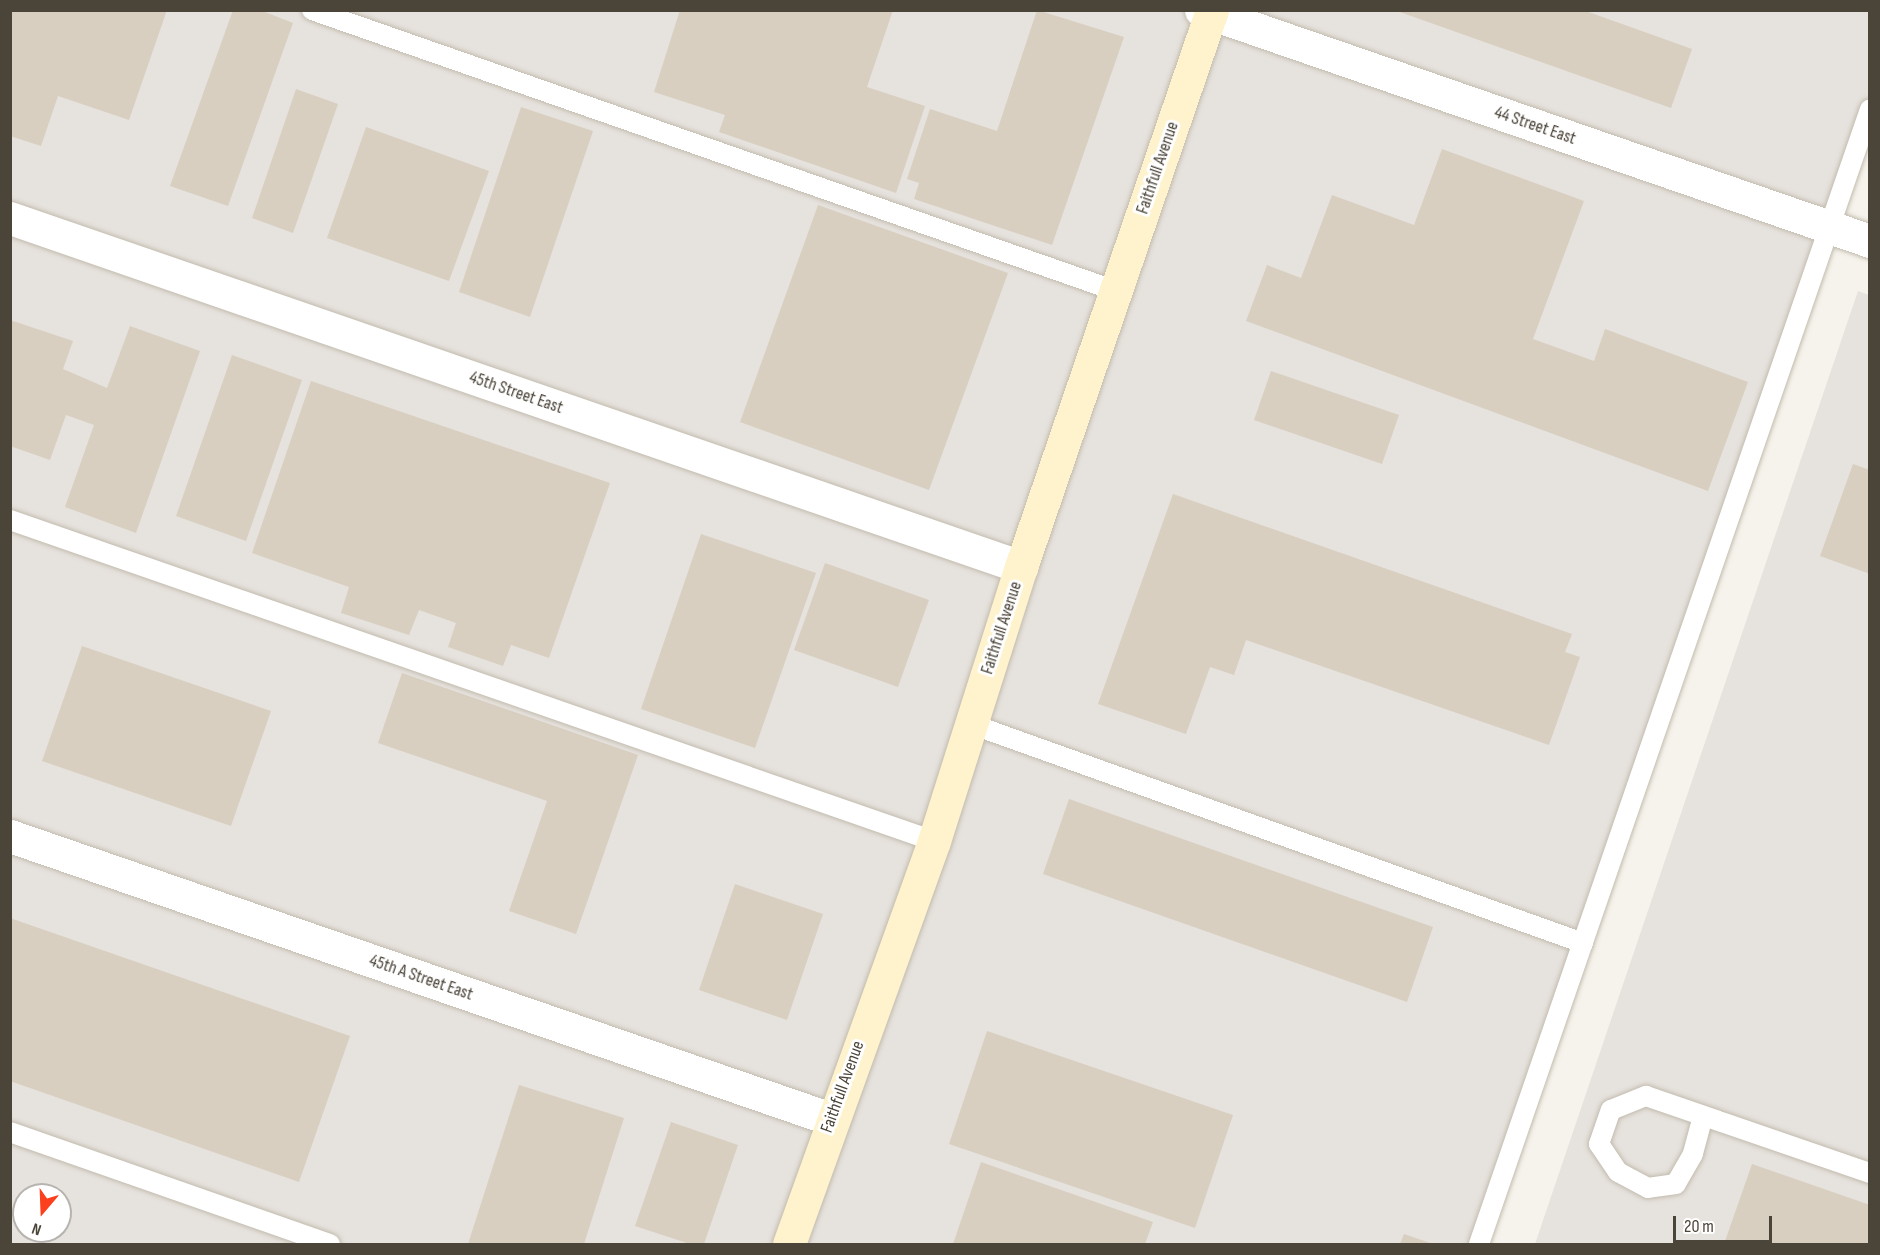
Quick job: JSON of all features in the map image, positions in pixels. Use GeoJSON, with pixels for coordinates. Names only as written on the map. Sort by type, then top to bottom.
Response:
{"type":"FeatureCollection","features":[{"type":"Feature","properties":{"kind":"street","name":"Faithfull Avenue"},"geometry":{"type":"LineString","coordinates":[[789,1245],[831,1119],[934,841],[1021,567],[1116,291],[1208,12]]}},
{"type":"Feature","properties":{"kind":"street","name":"44 Street East"},"geometry":{"type":"LineString","coordinates":[[1208,12],[1869,241]]}},
{"type":"Feature","properties":{"kind":"street","name":"45th Street East"},"geometry":{"type":"LineString","coordinates":[[10,218],[1021,567]]}},
{"type":"Feature","properties":{"kind":"street","name":"45th A Street East"},"geometry":{"type":"LineString","coordinates":[[10,836],[831,1119]]}},
{"type":"Feature","properties":{"kind":"lane"},"geometry":{"type":"LineString","coordinates":[[312,10],[1116,291]]}},
{"type":"Feature","properties":{"kind":"lane"},"geometry":{"type":"LineString","coordinates":[[1479,1245],[1869,109]]}},
{"type":"Feature","properties":{"kind":"lane"},"geometry":{"type":"LineString","coordinates":[[10,520],[934,841]]}},
{"type":"Feature","properties":{"kind":"lane"},"geometry":{"type":"LineString","coordinates":[[971,724],[1583,943]]}},
{"type":"Feature","properties":{"kind":"lane"},"geometry":{"type":"LineString","coordinates":[[1703,1116],[1693,1154],[1676,1184],[1648,1188],[1618,1172],[1599,1144],[1611,1110],[1646,1096],[1869,1173]]}},
{"type":"Feature","properties":{"kind":"lane"},"geometry":{"type":"LineString","coordinates":[[10,1132],[330,1245]]}},
{"type":"Feature","properties":{"kind":"shaded area"},"geometry":{"type":"Polygon","coordinates":[[[10,11],[1869,11],[1869,111],[1479,1244],[11,1244],[10,11]]]}},
{"type":"Feature","properties":{"kind":"shaded area"},"geometry":{"type":"Polygon","coordinates":[[[1858,291],[1869,295],[1869,1244],[1535,1244],[1858,291]]]}},
{"type":"Feature","properties":{"kind":"building"},"geometry":{"type":"Polygon","coordinates":[[[10,10],[167,10],[129,120],[58,96],[41,146],[10,136],[10,10]]]}},
{"type":"Feature","properties":{"kind":"building"},"geometry":{"type":"Polygon","coordinates":[[[233,10],[260,10],[293,23],[228,206],[170,186],[233,10]]]}},
{"type":"Feature","properties":{"kind":"building"},"geometry":{"type":"Polygon","coordinates":[[[680,10],[893,10],[867,87],[925,106],[896,193],[719,132],[725,115],[654,92],[680,10]]]}},
{"type":"Feature","properties":{"kind":"building"},"geometry":{"type":"Polygon","coordinates":[[[1037,10],[1124,37],[1052,245],[914,199],[919,183],[907,179],[930,109],[997,131],[1037,10]]]}},
{"type":"Feature","properties":{"kind":"building"},"geometry":{"type":"Polygon","coordinates":[[[1583,10],[1692,49],[1671,108],[1397,11],[1583,10]]]}},
{"type":"Feature","properties":{"kind":"building"},"geometry":{"type":"Polygon","coordinates":[[[296,89],[338,104],[293,233],[252,218],[296,89]]]}},
{"type":"Feature","properties":{"kind":"building"},"geometry":{"type":"Polygon","coordinates":[[[521,107],[593,131],[530,317],[459,292],[521,107]]]}},
{"type":"Feature","properties":{"kind":"building"},"geometry":{"type":"Polygon","coordinates":[[[366,127],[489,171],[449,281],[327,238],[366,127]]]}},
{"type":"Feature","properties":{"kind":"building"},"geometry":{"type":"Polygon","coordinates":[[[1442,149],[1584,201],[1533,339],[1594,361],[1605,329],[1748,382],[1708,491],[1246,321],[1267,265],[1301,278],[1332,195],[1414,225],[1442,149]]]}},
{"type":"Feature","properties":{"kind":"building"},"geometry":{"type":"Polygon","coordinates":[[[818,205],[1008,273],[929,490],[740,422],[818,205]]]}},
{"type":"Feature","properties":{"kind":"building"},"geometry":{"type":"Polygon","coordinates":[[[10,320],[73,341],[63,369],[107,388],[130,326],[200,351],[136,533],[65,507],[94,425],[66,415],[50,460],[10,446],[10,320]]]}},
{"type":"Feature","properties":{"kind":"building"},"geometry":{"type":"Polygon","coordinates":[[[232,355],[302,380],[246,541],[176,516],[232,355]]]}},
{"type":"Feature","properties":{"kind":"building"},"geometry":{"type":"Polygon","coordinates":[[[1271,371],[1399,415],[1382,464],[1254,420],[1271,371]]]}},
{"type":"Feature","properties":{"kind":"building"},"geometry":{"type":"Polygon","coordinates":[[[311,381],[610,483],[549,658],[511,645],[503,666],[448,647],[456,623],[419,610],[409,635],[341,613],[349,587],[252,553],[311,381]]]}},
{"type":"Feature","properties":{"kind":"building"},"geometry":{"type":"Polygon","coordinates":[[[1853,464],[1870,470],[1870,574],[1820,556],[1853,464]]]}},
{"type":"Feature","properties":{"kind":"building"},"geometry":{"type":"Polygon","coordinates":[[[1173,494],[1572,634],[1565,652],[1580,657],[1549,745],[1246,640],[1234,675],[1210,667],[1186,734],[1098,704],[1173,494]]]}},
{"type":"Feature","properties":{"kind":"building"},"geometry":{"type":"Polygon","coordinates":[[[701,534],[816,573],[755,748],[641,709],[701,534]]]}},
{"type":"Feature","properties":{"kind":"building"},"geometry":{"type":"Polygon","coordinates":[[[825,563],[929,600],[898,687],[794,650],[825,563]]]}},
{"type":"Feature","properties":{"kind":"building"},"geometry":{"type":"Polygon","coordinates":[[[82,646],[271,711],[231,826],[42,761],[82,646]]]}},
{"type":"Feature","properties":{"kind":"building"},"geometry":{"type":"Polygon","coordinates":[[[402,673],[638,755],[576,934],[509,911],[547,801],[378,743],[402,673]]]}},
{"type":"Feature","properties":{"kind":"building"},"geometry":{"type":"Polygon","coordinates":[[[1069,799],[1433,927],[1407,1002],[1043,874],[1069,799]]]}},
{"type":"Feature","properties":{"kind":"building"},"geometry":{"type":"Polygon","coordinates":[[[735,884],[823,914],[787,1020],[699,990],[735,884]]]}},
{"type":"Feature","properties":{"kind":"building"},"geometry":{"type":"Polygon","coordinates":[[[10,918],[350,1036],[299,1182],[10,1081],[10,918]]]}},
{"type":"Feature","properties":{"kind":"building"},"geometry":{"type":"Polygon","coordinates":[[[987,1031],[1233,1115],[1195,1228],[949,1144],[987,1031]]]}},
{"type":"Feature","properties":{"kind":"building"},"geometry":{"type":"Polygon","coordinates":[[[519,1085],[624,1118],[584,1244],[468,1244],[519,1085]]]}},
{"type":"Feature","properties":{"kind":"building"},"geometry":{"type":"Polygon","coordinates":[[[671,1122],[738,1145],[704,1244],[690,1244],[635,1226],[671,1122]]]}},
{"type":"Feature","properties":{"kind":"building"},"geometry":{"type":"Polygon","coordinates":[[[981,1162],[1153,1222],[1145,1244],[953,1244],[981,1162]]]}},
{"type":"Feature","properties":{"kind":"building"},"geometry":{"type":"Polygon","coordinates":[[[1752,1164],[1870,1205],[1870,1244],[1724,1244],[1752,1164]]]}},
{"type":"Feature","properties":{"kind":"building"},"geometry":{"type":"Polygon","coordinates":[[[1404,1234],[1433,1244],[1400,1244],[1404,1234]]]}}]}
